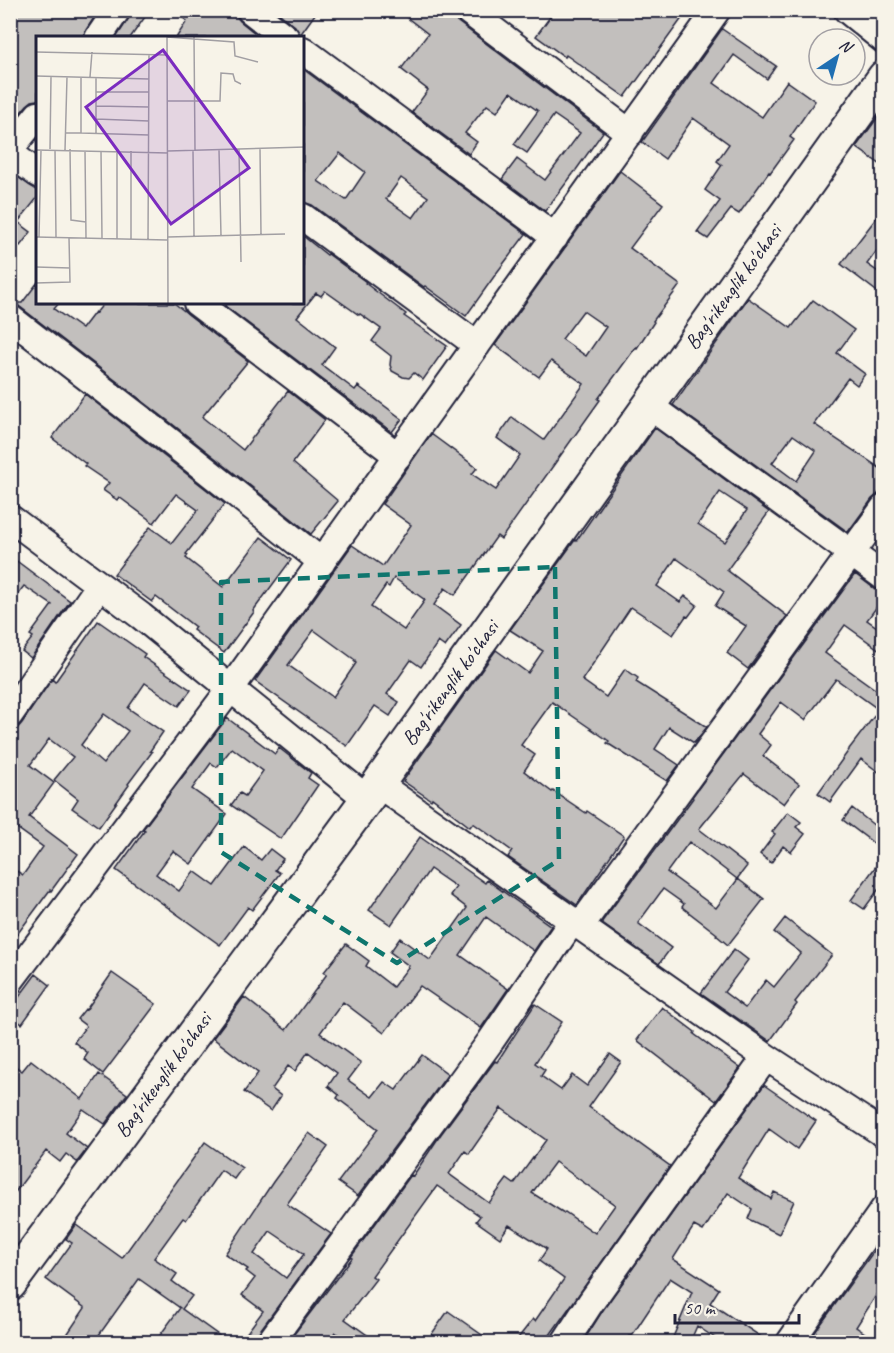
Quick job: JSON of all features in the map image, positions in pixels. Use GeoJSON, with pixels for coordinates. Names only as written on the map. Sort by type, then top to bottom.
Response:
{"type":"FeatureCollection","features":[{"type":"Feature","properties":{"kind":"main road","name":"Bag'rikenglik ko'chasi"},"geometry":{"type":"LineString","coordinates":[[10,1284],[372,791],[884,77]]}},
{"type":"Feature","properties":{"kind":"street"},"geometry":{"type":"LineString","coordinates":[[99,36],[117,10]]}},
{"type":"Feature","properties":{"kind":"street"},"geometry":{"type":"LineString","coordinates":[[250,10],[283,36]]}},
{"type":"Feature","properties":{"kind":"street"},"geometry":{"type":"LineString","coordinates":[[467,10],[630,133]]}},
{"type":"Feature","properties":{"kind":"street"},"geometry":{"type":"LineString","coordinates":[[10,981],[231,688],[717,10]]}},
{"type":"Feature","properties":{"kind":"street"},"geometry":{"type":"LineString","coordinates":[[847,10],[884,40]]}},
{"type":"Feature","properties":{"kind":"street"},"geometry":{"type":"LineString","coordinates":[[304,51],[555,237]]}},
{"type":"Feature","properties":{"kind":"street"},"geometry":{"type":"LineString","coordinates":[[36,118],[10,151],[36,172]]}},
{"type":"Feature","properties":{"kind":"street"},"geometry":{"type":"LineString","coordinates":[[304,218],[477,345]]}},
{"type":"Feature","properties":{"kind":"street"},"geometry":{"type":"LineString","coordinates":[[198,304],[398,456]]}},
{"type":"Feature","properties":{"kind":"street"},"geometry":{"type":"LineString","coordinates":[[10,318],[322,562]]}},
{"type":"Feature","properties":{"kind":"street"},"geometry":{"type":"LineString","coordinates":[[648,405],[884,576]]}},
{"type":"Feature","properties":{"kind":"street"},"geometry":{"type":"LineString","coordinates":[[270,1342],[884,508]]}},
{"type":"Feature","properties":{"kind":"street"},"geometry":{"type":"LineString","coordinates":[[10,518],[141,616],[231,688],[372,791],[577,923],[766,1057],[884,1134]]}},
{"type":"Feature","properties":{"kind":"street"},"geometry":{"type":"LineString","coordinates":[[10,714],[99,586]]}},
{"type":"Feature","properties":{"kind":"street"},"geometry":{"type":"LineString","coordinates":[[565,1342],[591,1302],[766,1057]]}},
{"type":"Feature","properties":{"kind":"street"},"geometry":{"type":"LineString","coordinates":[[790,1342],[884,1209]]}},
{"type":"Feature","properties":{"kind":"highlighted area"},"geometry":{"type":"Polygon","coordinates":[[[555,567],[559,860],[397,963],[221,852],[221,582],[555,567]]]}},
{"type":"Feature","properties":{"kind":"building"},"geometry":{"type":"Polygon","coordinates":[[[10,10],[99,10],[84,36],[36,36],[36,100],[27,105],[10,125],[10,10]]]}},
{"type":"Feature","properties":{"kind":"building"},"geometry":{"type":"Polygon","coordinates":[[[132,10],[150,10],[131,36],[117,36],[132,10]]]}},
{"type":"Feature","properties":{"kind":"building"},"geometry":{"type":"Polygon","coordinates":[[[172,10],[235,10],[240,21],[259,36],[177,36],[187,21],[172,10]]]}},
{"type":"Feature","properties":{"kind":"building"},"geometry":{"type":"Polygon","coordinates":[[[275,10],[318,10],[300,35],[295,26],[275,10]]]}},
{"type":"Feature","properties":{"kind":"building"},"geometry":{"type":"Polygon","coordinates":[[[397,10],[442,10],[603,132],[545,211],[502,179],[517,159],[545,180],[580,133],[554,115],[527,153],[514,144],[538,111],[511,92],[497,112],[487,105],[465,133],[477,142],[469,154],[412,112],[428,90],[401,69],[428,34],[397,10]]]}},
{"type":"Feature","properties":{"kind":"building"},"geometry":{"type":"Polygon","coordinates":[[[555,10],[688,10],[625,97],[536,36],[555,10]]]}},
{"type":"Feature","properties":{"kind":"building"},"geometry":{"type":"Polygon","coordinates":[[[722,29],[776,66],[767,79],[734,55],[714,83],[762,117],[787,81],[815,101],[790,137],[794,140],[739,214],[731,209],[708,239],[697,232],[720,201],[705,190],[722,165],[717,161],[729,144],[693,118],[665,159],[642,142],[722,29]]]}},
{"type":"Feature","properties":{"kind":"building"},"geometry":{"type":"Polygon","coordinates":[[[304,70],[526,234],[466,316],[312,205],[304,202],[304,70]],[[340,153],[318,181],[346,200],[365,172],[340,153]],[[401,178],[386,199],[413,218],[428,197],[401,178]]]}},
{"type":"Feature","properties":{"kind":"building"},"geometry":{"type":"Polygon","coordinates":[[[884,109],[884,167],[856,147],[884,109]]]}},
{"type":"Feature","properties":{"kind":"building"},"geometry":{"type":"Polygon","coordinates":[[[620,171],[663,204],[630,248],[680,285],[501,539],[497,536],[455,595],[445,588],[434,605],[461,625],[445,647],[438,642],[421,667],[411,660],[387,694],[399,702],[390,716],[375,706],[347,746],[255,681],[352,545],[383,566],[411,525],[382,504],[431,434],[477,468],[472,474],[496,490],[520,455],[497,438],[512,417],[544,440],[584,384],[551,361],[539,377],[495,345],[620,171]],[[583,311],[562,339],[586,356],[606,327],[583,311]],[[394,578],[389,587],[386,585],[371,607],[404,630],[425,600],[394,578]],[[314,630],[288,665],[333,697],[356,663],[314,630]]]}},
{"type":"Feature","properties":{"kind":"building"},"geometry":{"type":"Polygon","coordinates":[[[10,172],[36,190],[36,200],[18,222],[31,232],[20,246],[10,239],[10,172]]]}},
{"type":"Feature","properties":{"kind":"building"},"geometry":{"type":"Polygon","coordinates":[[[884,208],[884,241],[867,264],[884,276],[884,297],[841,264],[884,208]]]}},
{"type":"Feature","properties":{"kind":"building"},"geometry":{"type":"Polygon","coordinates":[[[304,237],[366,282],[406,314],[404,316],[447,346],[423,380],[414,373],[409,378],[403,377],[392,371],[391,356],[372,341],[381,329],[325,291],[321,296],[316,293],[297,317],[335,347],[322,365],[355,390],[358,386],[402,419],[392,432],[225,306],[226,304],[304,304],[304,237]]]}},
{"type":"Feature","properties":{"kind":"building"},"geometry":{"type":"Polygon","coordinates":[[[36,285],[36,304],[58,304],[54,309],[82,329],[103,304],[175,304],[248,361],[202,417],[243,450],[288,391],[325,420],[293,463],[338,501],[311,534],[15,303],[22,303],[36,285]]]}},
{"type":"Feature","properties":{"kind":"building"},"geometry":{"type":"Polygon","coordinates":[[[748,298],[791,328],[813,300],[854,330],[837,353],[865,374],[857,385],[848,378],[814,424],[884,471],[884,486],[848,532],[673,405],[748,298]],[[793,435],[772,463],[796,481],[816,451],[793,435]]]}},
{"type":"Feature","properties":{"kind":"building"},"geometry":{"type":"Polygon","coordinates":[[[85,394],[225,504],[186,554],[188,555],[186,558],[223,587],[261,537],[291,560],[224,653],[193,630],[195,627],[156,597],[152,602],[114,574],[150,527],[172,543],[198,510],[176,494],[154,523],[119,497],[117,500],[103,490],[109,483],[84,466],[86,464],[52,438],[85,394]]]}},
{"type":"Feature","properties":{"kind":"building"},"geometry":{"type":"Polygon","coordinates":[[[655,428],[769,512],[727,570],[787,616],[748,669],[727,653],[746,626],[715,606],[724,592],[676,558],[657,586],[680,602],[685,596],[697,605],[673,635],[631,607],[582,680],[606,697],[625,669],[638,678],[636,682],[707,727],[694,743],[669,727],[655,749],[679,765],[667,781],[607,743],[609,741],[552,702],[521,745],[535,755],[524,771],[552,792],[586,813],[587,811],[624,836],[577,905],[508,857],[512,851],[473,823],[470,827],[432,798],[431,800],[403,781],[496,650],[528,673],[543,651],[510,630],[655,428]],[[720,492],[698,524],[725,542],[747,510],[720,492]]]}},
{"type":"Feature","properties":{"kind":"building"},"geometry":{"type":"Polygon","coordinates":[[[10,556],[70,601],[31,658],[22,651],[33,637],[30,635],[52,605],[24,586],[10,604],[10,556]]]}},
{"type":"Feature","properties":{"kind":"building"},"geometry":{"type":"Polygon","coordinates":[[[855,574],[875,589],[884,592],[884,597],[867,620],[884,632],[884,653],[845,625],[825,653],[875,689],[884,677],[884,776],[861,759],[830,802],[818,793],[879,710],[836,679],[805,720],[781,702],[758,734],[771,745],[763,756],[799,784],[784,804],[744,774],[699,829],[747,866],[737,879],[689,842],[667,872],[716,908],[738,879],[764,899],[728,945],[682,907],[684,904],[663,889],[638,923],[671,948],[659,964],[601,923],[855,574]]]}},
{"type":"Feature","properties":{"kind":"building"},"geometry":{"type":"Polygon","coordinates":[[[98,621],[145,654],[143,657],[191,690],[179,706],[145,683],[128,708],[163,732],[150,751],[152,752],[99,827],[72,808],[78,799],[54,780],[73,757],[49,739],[30,765],[54,783],[29,817],[78,854],[10,944],[10,867],[23,875],[43,847],[10,823],[10,737],[52,679],[55,682],[98,621]],[[104,714],[81,745],[103,764],[128,731],[104,714]]]}},
{"type":"Feature","properties":{"kind":"building"},"geometry":{"type":"Polygon","coordinates":[[[227,718],[275,754],[279,748],[311,773],[308,778],[318,785],[281,839],[231,805],[240,793],[245,796],[263,771],[232,748],[217,767],[211,763],[192,789],[227,814],[191,864],[173,851],[156,874],[179,891],[194,871],[215,886],[244,847],[261,860],[270,849],[283,859],[275,870],[280,873],[252,910],[248,907],[220,945],[116,870],[145,830],[143,829],[227,718]]]}},
{"type":"Feature","properties":{"kind":"building"},"geometry":{"type":"Polygon","coordinates":[[[852,808],[884,833],[884,851],[843,820],[852,808]]]}},
{"type":"Feature","properties":{"kind":"building"},"geometry":{"type":"Polygon","coordinates":[[[788,812],[801,822],[796,827],[805,834],[791,852],[783,846],[771,863],[760,854],[775,834],[772,832],[788,812]]]}},
{"type":"Feature","properties":{"kind":"building"},"geometry":{"type":"Polygon","coordinates":[[[420,837],[485,883],[487,880],[551,926],[534,951],[486,917],[460,955],[508,989],[481,1028],[420,986],[384,1033],[343,1002],[320,1033],[361,1063],[348,1080],[372,1097],[384,1082],[396,1090],[422,1055],[448,1074],[358,1196],[338,1182],[378,1129],[337,1098],[339,1095],[328,1086],[337,1073],[308,1052],[295,1071],[288,1066],[272,1089],[281,1096],[271,1111],[244,1092],[258,1073],[213,1038],[244,997],[286,1030],[327,974],[324,972],[346,944],[369,961],[366,966],[393,987],[409,966],[390,952],[400,938],[430,960],[467,908],[450,895],[456,887],[430,869],[391,925],[369,910],[420,837]]]}},
{"type":"Feature","properties":{"kind":"building"},"geometry":{"type":"Polygon","coordinates":[[[884,855],[884,882],[864,909],[851,900],[884,855]]]}},
{"type":"Feature","properties":{"kind":"building"},"geometry":{"type":"Polygon","coordinates":[[[785,918],[832,955],[795,1002],[797,1004],[770,1041],[701,993],[734,949],[748,960],[724,992],[745,1008],[766,980],[774,987],[801,953],[774,932],[785,918]]]}},
{"type":"Feature","properties":{"kind":"building"},"geometry":{"type":"Polygon","coordinates":[[[112,973],[156,1004],[103,1074],[84,1059],[88,1053],[74,1042],[86,1026],[77,1019],[112,973]]]}},
{"type":"Feature","properties":{"kind":"building"},"geometry":{"type":"Polygon","coordinates":[[[36,974],[50,985],[22,1024],[10,1015],[10,1009],[36,974]]]}},
{"type":"Feature","properties":{"kind":"building"},"geometry":{"type":"Polygon","coordinates":[[[535,1004],[562,1022],[535,1063],[545,1070],[541,1076],[561,1090],[572,1075],[587,1086],[610,1054],[621,1062],[589,1107],[670,1166],[545,1342],[515,1342],[533,1319],[535,1321],[564,1279],[539,1261],[547,1249],[509,1225],[500,1238],[476,1221],[480,1216],[437,1186],[372,1276],[376,1279],[345,1319],[377,1342],[349,1342],[335,1332],[328,1342],[288,1342],[411,1175],[413,1176],[495,1061],[497,1062],[535,1004]],[[501,1108],[469,1154],[465,1151],[449,1174],[489,1203],[507,1179],[514,1184],[546,1140],[501,1108]],[[555,1162],[532,1193],[595,1233],[615,1205],[555,1162]]]}},
{"type":"Feature","properties":{"kind":"building"},"geometry":{"type":"Polygon","coordinates":[[[662,1007],[740,1068],[716,1101],[637,1040],[662,1007]]]}},
{"type":"Feature","properties":{"kind":"building"},"geometry":{"type":"Polygon","coordinates":[[[31,1060],[82,1099],[99,1074],[127,1094],[105,1124],[83,1109],[66,1133],[87,1149],[77,1162],[66,1154],[60,1162],[46,1151],[10,1199],[10,1062],[22,1071],[31,1060]]]}},
{"type":"Feature","properties":{"kind":"building"},"geometry":{"type":"Polygon","coordinates":[[[764,1085],[816,1121],[797,1149],[769,1129],[738,1178],[771,1199],[774,1192],[794,1201],[779,1234],[748,1219],[752,1209],[728,1193],[703,1231],[694,1226],[673,1259],[719,1289],[710,1303],[769,1342],[721,1342],[697,1326],[690,1342],[671,1342],[692,1292],[670,1278],[631,1337],[629,1336],[625,1342],[587,1342],[584,1340],[603,1310],[764,1085]]]}},
{"type":"Feature","properties":{"kind":"building"},"geometry":{"type":"Polygon","coordinates":[[[309,1133],[328,1147],[287,1204],[331,1234],[258,1333],[255,1342],[240,1342],[263,1311],[242,1295],[255,1278],[246,1271],[248,1269],[225,1254],[309,1133]],[[270,1231],[254,1254],[286,1278],[304,1254],[270,1231]]]}},
{"type":"Feature","properties":{"kind":"building"},"geometry":{"type":"Polygon","coordinates":[[[205,1142],[242,1168],[234,1179],[221,1170],[186,1220],[183,1218],[154,1258],[177,1274],[172,1281],[192,1296],[182,1309],[228,1342],[155,1342],[180,1308],[139,1279],[94,1342],[62,1342],[85,1308],[46,1279],[72,1243],[66,1239],[76,1225],[122,1258],[205,1142]]]}},
{"type":"Feature","properties":{"kind":"building"},"geometry":{"type":"Polygon","coordinates":[[[884,1237],[884,1283],[856,1327],[878,1342],[808,1342],[884,1237]]]}},
{"type":"Feature","properties":{"kind":"building"},"geometry":{"type":"Polygon","coordinates":[[[448,1311],[492,1342],[426,1342],[448,1311]]]}}]}
